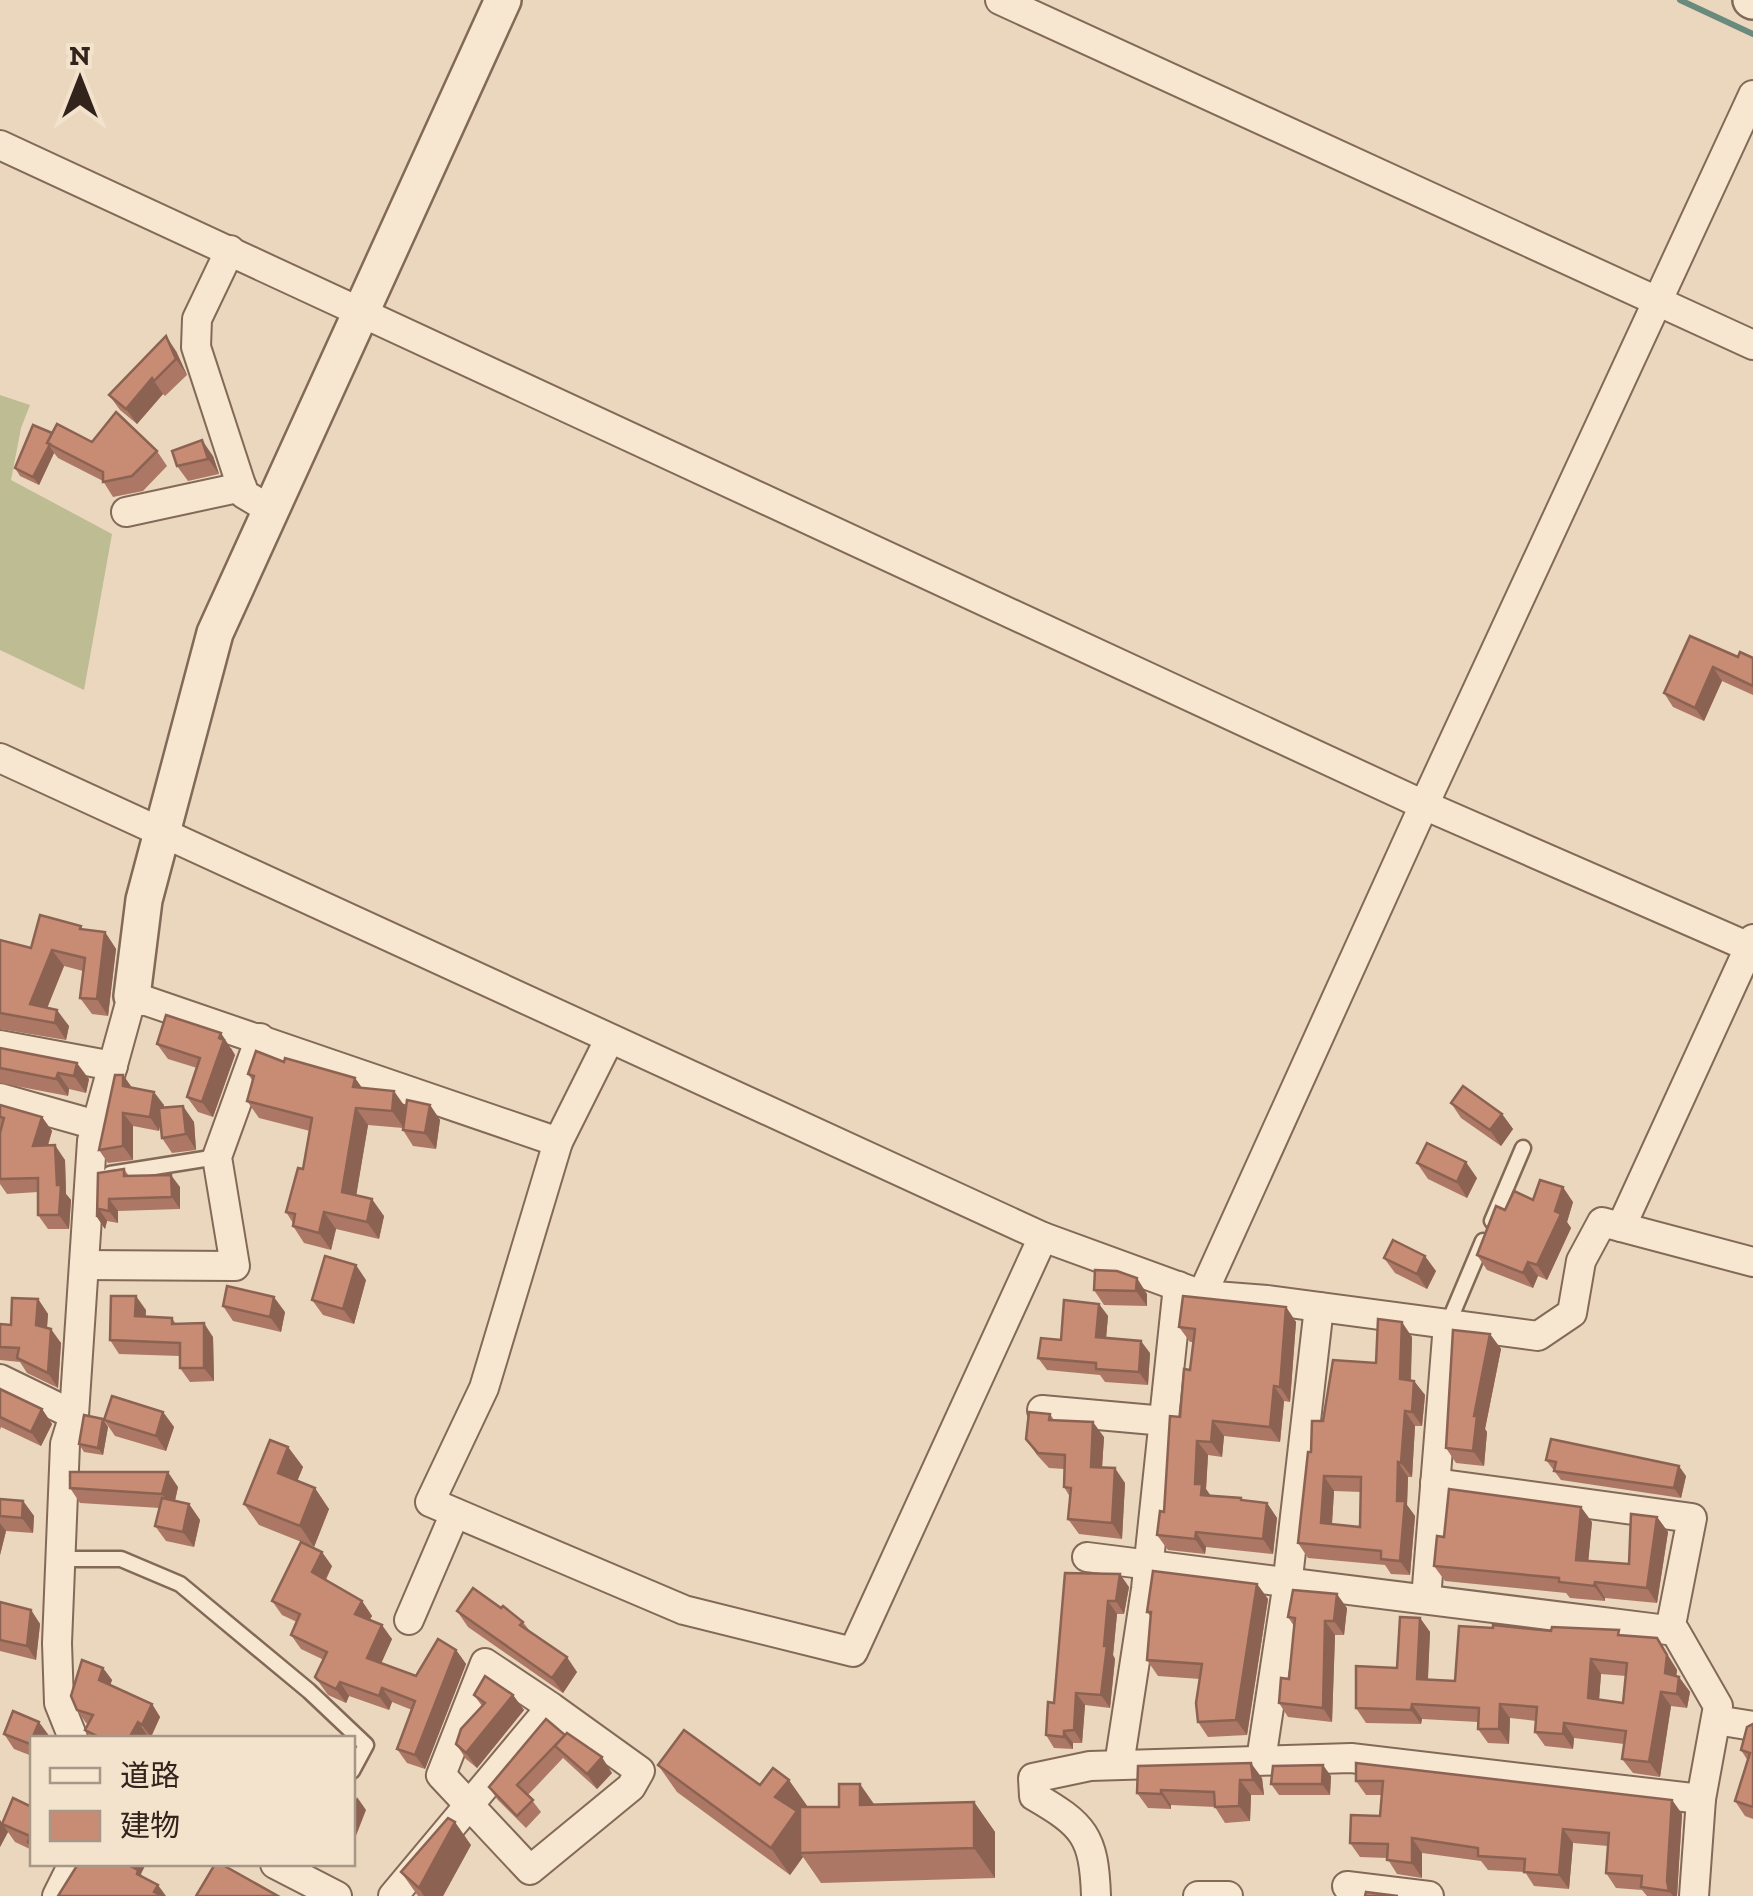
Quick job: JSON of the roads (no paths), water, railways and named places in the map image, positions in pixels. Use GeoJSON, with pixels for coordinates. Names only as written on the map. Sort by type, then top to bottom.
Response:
{"type":"FeatureCollection","features":[{"type":"Feature","properties":{"kind":"street"},"geometry":{"type":"LineString","coordinates":[[72,1736],[59,1703],[57,1643],[66,1444],[74,1415],[90,1177],[96,1125],[132,996],[144,900],[161,830],[255,498],[361,311],[504,0]]}},
{"type":"Feature","properties":{"kind":"street"},"geometry":{"type":"LineString","coordinates":[[1000,0],[1753,346]]}},
{"type":"Feature","properties":{"kind":"street"},"geometry":{"type":"LineString","coordinates":[[1119,1766],[1164,1421],[1190,1290],[1424,805],[1753,95]]}},
{"type":"Feature","properties":{"kind":"street"},"geometry":{"type":"LineString","coordinates":[[0,145],[1424,805],[1751,943],[1621,1227]]}},
{"type":"Feature","properties":{"kind":"street"},"geometry":{"type":"LineString","coordinates":[[230,250],[198,318],[196,347],[255,498]]}},
{"type":"Feature","properties":{"kind":"street"},"geometry":{"type":"LineString","coordinates":[[126,512],[255,498]]}},
{"type":"Feature","properties":{"kind":"street"},"geometry":{"type":"LineString","coordinates":[[0,758],[1043,1237],[1190,1290],[1538,1336],[1572,1312],[1580,1261],[1602,1222],[1753,1262]]}},
{"type":"Feature","properties":{"kind":"street"},"geometry":{"type":"LineString","coordinates":[[132,996],[558,1142]]}},
{"type":"Feature","properties":{"kind":"street"},"geometry":{"type":"LineString","coordinates":[[84,1265],[235,1266],[218,1156],[260,1038]]}},
{"type":"Feature","properties":{"kind":"street"},"geometry":{"type":"LineString","coordinates":[[609,1040],[558,1142],[484,1388],[430,1502],[684,1610],[853,1652],[1043,1237]]}},
{"type":"Feature","properties":{"kind":"street"},"geometry":{"type":"LineString","coordinates":[[0,1045],[113,1066]]}},
{"type":"Feature","properties":{"kind":"street"},"geometry":{"type":"LineString","coordinates":[[0,1098],[96,1125]]}},
{"type":"Feature","properties":{"kind":"street"},"geometry":{"type":"LineString","coordinates":[[1261,1760],[1288,1582],[1320,1307]]}},
{"type":"Feature","properties":{"kind":"street"},"geometry":{"type":"LineString","coordinates":[[1426,1599],[1448,1324]]}},
{"type":"Feature","properties":{"kind":"street"},"geometry":{"type":"LineString","coordinates":[[0,1379],[74,1415]]}},
{"type":"Feature","properties":{"kind":"street"},"geometry":{"type":"LineString","coordinates":[[1042,1410],[1164,1421]]}},
{"type":"Feature","properties":{"kind":"street"},"geometry":{"type":"LineString","coordinates":[[1435,1483],[1692,1518],[1670,1630]]}},
{"type":"Feature","properties":{"kind":"street"},"geometry":{"type":"LineString","coordinates":[[409,1620],[455,1513]]}},
{"type":"Feature","properties":{"kind":"street"},"geometry":{"type":"LineString","coordinates":[[1087,1556],[1675,1631],[1718,1706],[1700,1799],[1694,1896]]}},
{"type":"Feature","properties":{"kind":"street"},"geometry":{"type":"LineString","coordinates":[[474,1654],[551,1707],[640,1771],[631,1787],[530,1870],[441,1774],[474,1654]]}},
{"type":"Feature","properties":{"kind":"street"},"geometry":{"type":"LineString","coordinates":[[393,1896],[551,1707]]}},
{"type":"Feature","properties":{"kind":"street"},"geometry":{"type":"LineString","coordinates":[[1716,1720],[1753,1726]]}},
{"type":"Feature","properties":{"kind":"street"},"geometry":{"type":"LineString","coordinates":[[1096,1896],[1095,1862],[1087,1840],[1072,1818],[1034,1796],[1033,1778],[1090,1766],[1351,1758],[1700,1799]]}},
{"type":"Feature","properties":{"kind":"street"},"geometry":{"type":"LineString","coordinates":[[57,1896],[72,1866]]}},
{"type":"Feature","properties":{"kind":"street"},"geometry":{"type":"LineString","coordinates":[[293,1868],[337,1896]]}},
{"type":"Feature","properties":{"kind":"street"},"geometry":{"type":"LineString","coordinates":[[1347,1886],[1429,1896]]}},
{"type":"Feature","properties":{"kind":"street"},"geometry":{"type":"LineString","coordinates":[[1198,1896],[1228,1896]]}},
{"type":"Feature","properties":{"kind":"lane"},"geometry":{"type":"LineString","coordinates":[[1448,1324],[1523,1148]]}},
{"type":"Feature","properties":{"kind":"lane"},"geometry":{"type":"LineString","coordinates":[[90,1177],[218,1156]]}},
{"type":"Feature","properties":{"kind":"lane"},"geometry":{"type":"LineString","coordinates":[[60,1559],[121,1559],[180,1584],[309,1691],[366,1744],[355,1766]]}},
{"type":"Feature","properties":{"kind":"waterway"},"geometry":{"type":"LineString","coordinates":[[1680,0],[1753,34]]}}]}
